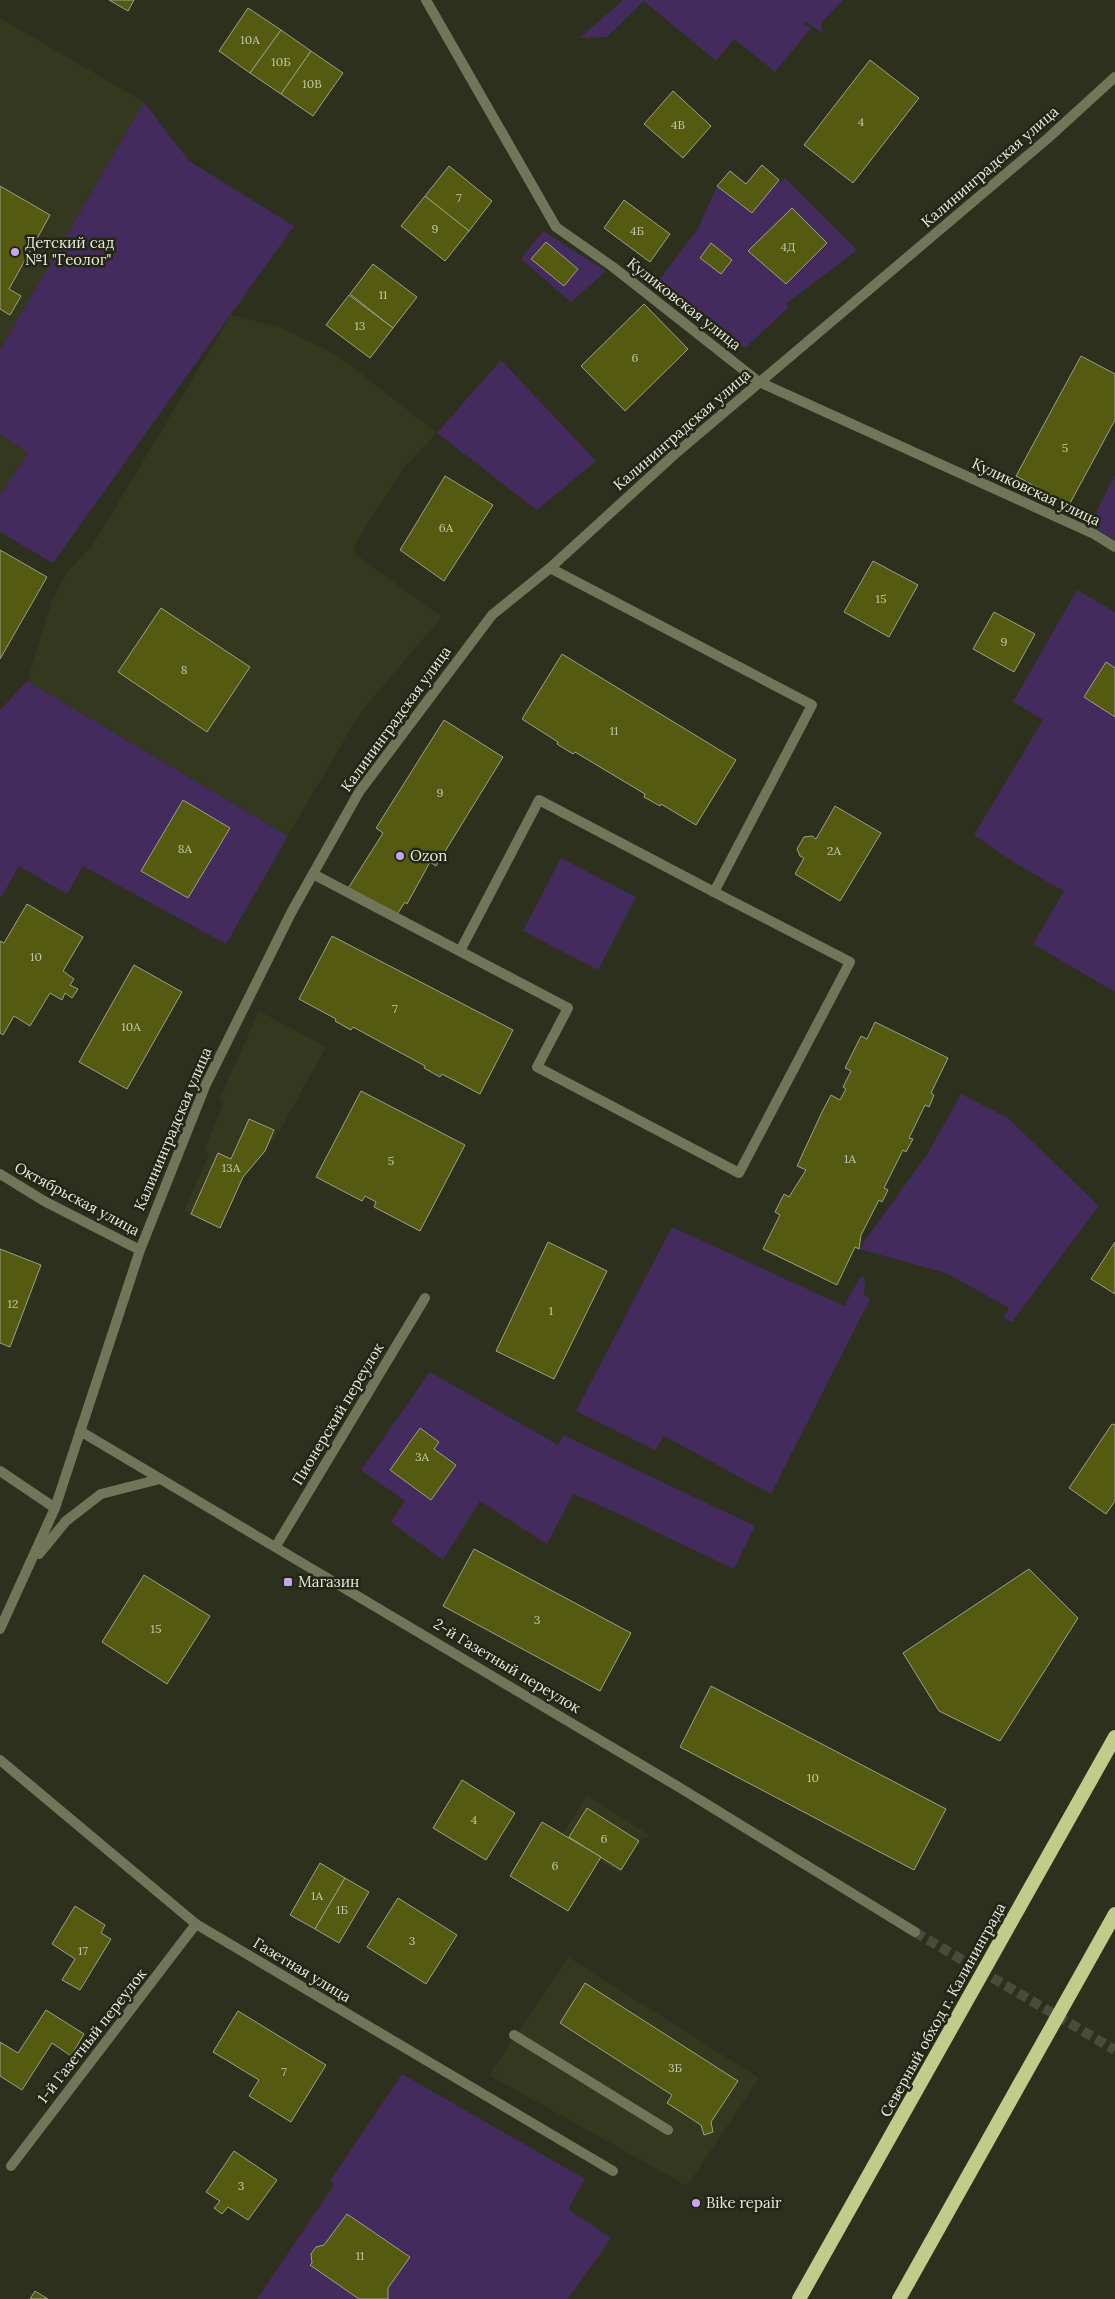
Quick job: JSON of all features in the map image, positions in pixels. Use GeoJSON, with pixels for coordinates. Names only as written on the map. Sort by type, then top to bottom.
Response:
{"type":"FeatureCollection","features":[{"type":"Feature","properties":{"kind":"highway","name":"Северный обход г. Калининграда"},"geometry":{"type":"LineString","coordinates":[[799,2299],[1115,1736]]}},
{"type":"Feature","properties":{"kind":"highway"},"geometry":{"type":"LineString","coordinates":[[899,2299],[1115,1914]]}},
{"type":"Feature","properties":{"kind":"street","name":"Куликовская улица"},"geometry":{"type":"LineString","coordinates":[[426,0],[556,227],[613,267],[759,382],[1094,534],[1115,547]]}},
{"type":"Feature","properties":{"kind":"street","name":"Калининградская улица"},"geometry":{"type":"LineString","coordinates":[[0,1629],[31,1565],[55,1508],[140,1250],[206,1084],[313,874],[359,792],[492,615],[550,568],[675,454],[1047,139],[1115,77]]}},
{"type":"Feature","properties":{"kind":"street"},"geometry":{"type":"LineString","coordinates":[[550,568],[812,705],[714,892]]}},
{"type":"Feature","properties":{"kind":"street"},"geometry":{"type":"LineString","coordinates":[[313,874],[568,1008],[537,1068],[739,1173],[850,962],[539,800],[460,951]]}},
{"type":"Feature","properties":{"kind":"street","name":"Октябрьская улица"},"geometry":{"type":"LineString","coordinates":[[0,1174],[44,1200],[140,1250]]}},
{"type":"Feature","properties":{"kind":"street","name":"Пионерский переулок"},"geometry":{"type":"LineString","coordinates":[[276,1546],[425,1298]]}},
{"type":"Feature","properties":{"kind":"street","name":"2-й Газетный переулок"},"geometry":{"type":"LineString","coordinates":[[80,1432],[276,1546],[682,1789],[915,1932]]}},
{"type":"Feature","properties":{"kind":"street"},"geometry":{"type":"LineString","coordinates":[[0,1471],[55,1508]]}},
{"type":"Feature","properties":{"kind":"street"},"geometry":{"type":"LineString","coordinates":[[31,1565],[66,1521],[101,1494],[160,1479]]}},
{"type":"Feature","properties":{"kind":"street","name":"Газетная улица"},"geometry":{"type":"LineString","coordinates":[[0,1760],[196,1924],[613,2171]]}},
{"type":"Feature","properties":{"kind":"street","name":"1-й Газетный переулок"},"geometry":{"type":"LineString","coordinates":[[11,2166],[196,1924]]}},
{"type":"Feature","properties":{"kind":"street"},"geometry":{"type":"LineString","coordinates":[[514,2035],[668,2130]]}},
{"type":"Feature","properties":{"kind":"shaded area"},"geometry":{"type":"Polygon","coordinates":[[[623,0],[843,0],[821,23],[823,34],[806,21],[804,24],[811,28],[775,72],[734,39],[716,61],[644,1],[607,37],[580,38],[623,0]]]}},
{"type":"Feature","properties":{"kind":"shaded area"},"geometry":{"type":"Polygon","coordinates":[[[0,18],[144,102],[0,350],[0,18]]]}},
{"type":"Feature","properties":{"kind":"shaded area"},"geometry":{"type":"Polygon","coordinates":[[[144,102],[189,161],[294,226],[53,563],[0,532],[0,495],[28,453],[0,434],[0,350],[144,102]]]}},
{"type":"Feature","properties":{"kind":"shaded area"},"geometry":{"type":"Polygon","coordinates":[[[761,165],[781,182],[785,178],[857,250],[786,304],[789,307],[745,348],[653,288],[698,229],[717,186],[730,170],[746,183],[761,165]]]}},
{"type":"Feature","properties":{"kind":"shaded area"},"geometry":{"type":"Polygon","coordinates":[[[543,231],[606,271],[571,302],[521,259],[543,231]]]}},
{"type":"Feature","properties":{"kind":"shaded area"},"geometry":{"type":"Polygon","coordinates":[[[231,315],[279,327],[337,355],[437,433],[403,469],[357,541],[354,553],[442,617],[360,713],[288,836],[27,681],[53,598],[68,571],[92,546],[231,315]]]}},
{"type":"Feature","properties":{"kind":"shaded area"},"geometry":{"type":"Polygon","coordinates":[[[501,360],[596,461],[537,510],[437,433],[501,360]]]}},
{"type":"Feature","properties":{"kind":"shaded area"},"geometry":{"type":"Polygon","coordinates":[[[0,434],[28,453],[0,495],[0,434]]]}},
{"type":"Feature","properties":{"kind":"shaded area"},"geometry":{"type":"Polygon","coordinates":[[[1115,475],[1115,540],[1090,525],[1115,475]]]}},
{"type":"Feature","properties":{"kind":"shaded area"},"geometry":{"type":"Polygon","coordinates":[[[1077,590],[1115,612],[1115,992],[1033,944],[1064,891],[1018,865],[974,835],[1043,720],[1013,702],[1077,590]]]}},
{"type":"Feature","properties":{"kind":"shaded area"},"geometry":{"type":"Polygon","coordinates":[[[27,681],[288,836],[226,944],[83,866],[67,894],[19,866],[0,899],[0,710],[27,681]]]}},
{"type":"Feature","properties":{"kind":"shaded area"},"geometry":{"type":"Polygon","coordinates":[[[561,858],[636,897],[598,970],[523,931],[561,858]]]}},
{"type":"Feature","properties":{"kind":"shaded area"},"geometry":{"type":"Polygon","coordinates":[[[259,1011],[326,1047],[279,1132],[243,1176],[220,1228],[184,1211],[209,1154],[204,1151],[223,1103],[219,1100],[259,1011]]]}},
{"type":"Feature","properties":{"kind":"shaded area"},"geometry":{"type":"Polygon","coordinates":[[[961,1094],[1008,1118],[1099,1206],[1012,1322],[1003,1318],[1009,1308],[946,1273],[859,1249],[928,1153],[961,1094]]]}},
{"type":"Feature","properties":{"kind":"shaded area"},"geometry":{"type":"Polygon","coordinates":[[[672,1227],[844,1306],[861,1276],[865,1278],[864,1294],[870,1299],[771,1494],[664,1436],[655,1450],[576,1411],[672,1227]]]}},
{"type":"Feature","properties":{"kind":"shaded area"},"geometry":{"type":"Polygon","coordinates":[[[430,1372],[558,1445],[563,1435],[755,1526],[734,1569],[573,1494],[547,1544],[480,1501],[443,1560],[391,1522],[405,1501],[361,1470],[430,1372]]]}},
{"type":"Feature","properties":{"kind":"shaded area"},"geometry":{"type":"Polygon","coordinates":[[[587,1795],[649,1835],[638,1843],[619,1873],[561,1836],[587,1795]]]}},
{"type":"Feature","properties":{"kind":"shaded area"},"geometry":{"type":"Polygon","coordinates":[[[568,1957],[759,2078],[687,2186],[489,2075],[568,1957]]]}},
{"type":"Feature","properties":{"kind":"shaded area"},"geometry":{"type":"Polygon","coordinates":[[[402,2074],[585,2179],[568,2209],[611,2238],[568,2299],[257,2299],[334,2185],[330,2181],[402,2074]]]}},
{"type":"Feature","properties":{"kind":"building"},"geometry":{"type":"Polygon","coordinates":[[[109,0],[134,0],[128,11],[109,0]]]}},
{"type":"Feature","properties":{"kind":"building"},"geometry":{"type":"Polygon","coordinates":[[[248,8],[281,30],[250,73],[219,51],[248,8]]]}},
{"type":"Feature","properties":{"kind":"building"},"geometry":{"type":"Polygon","coordinates":[[[281,30],[311,51],[281,94],[250,73],[281,30]]]}},
{"type":"Feature","properties":{"kind":"building"},"geometry":{"type":"Polygon","coordinates":[[[311,51],[343,73],[313,116],[281,94],[311,51]]]}},
{"type":"Feature","properties":{"kind":"building"},"geometry":{"type":"Polygon","coordinates":[[[870,60],[919,98],[853,183],[804,145],[870,60]]]}},
{"type":"Feature","properties":{"kind":"building"},"geometry":{"type":"Polygon","coordinates":[[[673,91],[711,126],[683,158],[644,124],[673,91]]]}},
{"type":"Feature","properties":{"kind":"building"},"geometry":{"type":"Polygon","coordinates":[[[762,165],[779,180],[752,213],[717,186],[730,171],[746,184],[762,165]]]}},
{"type":"Feature","properties":{"kind":"building"},"geometry":{"type":"Polygon","coordinates":[[[449,166],[492,201],[469,231],[425,196],[449,166]]]}},
{"type":"Feature","properties":{"kind":"building","name":"Детский сад №1 \"Геолог\""},"geometry":{"type":"Polygon","coordinates":[[[0,186],[50,215],[9,289],[21,296],[10,315],[0,309],[0,186]]]}},
{"type":"Feature","properties":{"kind":"building"},"geometry":{"type":"Polygon","coordinates":[[[425,196],[469,231],[445,261],[401,226],[425,196]]]}},
{"type":"Feature","properties":{"kind":"building"},"geometry":{"type":"Polygon","coordinates":[[[624,200],[670,234],[650,262],[604,228],[624,200]]]}},
{"type":"Feature","properties":{"kind":"building"},"geometry":{"type":"Polygon","coordinates":[[[792,208],[827,243],[786,284],[748,251],[792,208]]]}},
{"type":"Feature","properties":{"kind":"building"},"geometry":{"type":"Polygon","coordinates":[[[546,242],[578,269],[564,286],[531,259],[546,242]]]}},
{"type":"Feature","properties":{"kind":"building"},"geometry":{"type":"Polygon","coordinates":[[[711,243],[732,260],[721,274],[700,258],[711,243]]]}},
{"type":"Feature","properties":{"kind":"building"},"geometry":{"type":"Polygon","coordinates":[[[373,264],[417,297],[393,328],[350,294],[373,264]]]}},
{"type":"Feature","properties":{"kind":"building"},"geometry":{"type":"Polygon","coordinates":[[[349,295],[393,328],[370,358],[326,325],[349,295]]]}},
{"type":"Feature","properties":{"kind":"building"},"geometry":{"type":"Polygon","coordinates":[[[644,304],[688,349],[625,411],[581,366],[644,304]]]}},
{"type":"Feature","properties":{"kind":"building"},"geometry":{"type":"Polygon","coordinates":[[[1081,356],[1115,374],[1115,420],[1069,505],[1016,476],[1081,356]]]}},
{"type":"Feature","properties":{"kind":"building"},"geometry":{"type":"Polygon","coordinates":[[[445,476],[493,505],[444,581],[400,550],[445,476]]]}},
{"type":"Feature","properties":{"kind":"building"},"geometry":{"type":"Polygon","coordinates":[[[0,550],[47,577],[0,659],[0,550]]]}},
{"type":"Feature","properties":{"kind":"building"},"geometry":{"type":"Polygon","coordinates":[[[873,561],[918,585],[889,637],[844,612],[873,561]]]}},
{"type":"Feature","properties":{"kind":"building"},"geometry":{"type":"Polygon","coordinates":[[[161,608],[250,667],[207,732],[118,672],[161,608]]]}},
{"type":"Feature","properties":{"kind":"building"},"geometry":{"type":"Polygon","coordinates":[[[994,612],[1035,634],[1014,672],[973,649],[994,612]]]}},
{"type":"Feature","properties":{"kind":"building"},"geometry":{"type":"Polygon","coordinates":[[[562,654],[736,760],[696,825],[661,804],[660,806],[644,797],[645,794],[575,752],[573,754],[522,719],[562,654]]]}},
{"type":"Feature","properties":{"kind":"building"},"geometry":{"type":"Polygon","coordinates":[[[1106,662],[1115,668],[1115,717],[1084,697],[1106,662]]]}},
{"type":"Feature","properties":{"kind":"building"},"geometry":{"type":"Polygon","coordinates":[[[444,720],[503,757],[436,866],[430,862],[407,904],[405,902],[394,919],[347,890],[383,833],[376,828],[444,720]]]}},
{"type":"Feature","properties":{"kind":"building"},"geometry":{"type":"Polygon","coordinates":[[[183,800],[230,828],[188,898],[141,871],[183,800]]]}},
{"type":"Feature","properties":{"kind":"building"},"geometry":{"type":"Polygon","coordinates":[[[835,806],[881,833],[840,901],[795,874],[804,858],[800,856],[797,849],[804,837],[812,836],[816,839],[835,806]]]}},
{"type":"Feature","properties":{"kind":"building"},"geometry":{"type":"Polygon","coordinates":[[[27,904],[83,937],[63,971],[74,979],[70,985],[78,989],[72,998],[65,993],[62,1000],[50,993],[30,1026],[14,1016],[3,1035],[0,1033],[0,941],[4,943],[27,904]]]}},
{"type":"Feature","properties":{"kind":"building"},"geometry":{"type":"Polygon","coordinates":[[[332,936],[513,1030],[480,1094],[442,1074],[440,1077],[424,1068],[425,1066],[353,1027],[351,1030],[335,1021],[336,1019],[299,999],[332,936]]]}},
{"type":"Feature","properties":{"kind":"building"},"geometry":{"type":"Polygon","coordinates":[[[134,965],[182,992],[127,1089],[79,1062],[134,965]]]}},
{"type":"Feature","properties":{"kind":"building"},"geometry":{"type":"Polygon","coordinates":[[[875,1022],[948,1058],[931,1093],[934,1095],[929,1107],[925,1105],[909,1138],[913,1139],[906,1152],[903,1150],[884,1188],[888,1190],[882,1202],[879,1200],[861,1235],[859,1249],[855,1247],[837,1285],[763,1249],[780,1215],[775,1212],[784,1194],[789,1197],[806,1170],[797,1166],[822,1112],[831,1095],[840,1100],[846,1089],[843,1087],[851,1071],[845,1068],[861,1036],[867,1039],[875,1022]]]}},
{"type":"Feature","properties":{"kind":"building"},"geometry":{"type":"Polygon","coordinates":[[[361,1091],[465,1145],[420,1231],[374,1207],[376,1202],[365,1196],[362,1201],[316,1177],[361,1091]]]}},
{"type":"Feature","properties":{"kind":"building"},"geometry":{"type":"Polygon","coordinates":[[[249,1119],[274,1130],[265,1151],[243,1177],[220,1228],[191,1214],[218,1153],[231,1159],[249,1119]]]}},
{"type":"Feature","properties":{"kind":"building"},"geometry":{"type":"Polygon","coordinates":[[[548,1242],[607,1271],[554,1379],[496,1351],[548,1242]]]}},
{"type":"Feature","properties":{"kind":"building"},"geometry":{"type":"Polygon","coordinates":[[[1115,1242],[1115,1294],[1091,1279],[1115,1242]]]}},
{"type":"Feature","properties":{"kind":"building"},"geometry":{"type":"Polygon","coordinates":[[[0,1249],[41,1265],[10,1347],[0,1343],[0,1249]]]}},
{"type":"Feature","properties":{"kind":"building"},"geometry":{"type":"Polygon","coordinates":[[[1112,1424],[1115,1425],[1115,1501],[1106,1514],[1069,1488],[1112,1424]]]}},
{"type":"Feature","properties":{"kind":"building"},"geometry":{"type":"Polygon","coordinates":[[[420,1428],[439,1442],[434,1449],[456,1465],[431,1500],[390,1470],[420,1428]]]}},
{"type":"Feature","properties":{"kind":"building"},"geometry":{"type":"Polygon","coordinates":[[[474,1549],[631,1633],[600,1691],[443,1606],[474,1549]]]}},
{"type":"Feature","properties":{"kind":"building"},"geometry":{"type":"Polygon","coordinates":[[[1029,1569],[1078,1618],[1000,1741],[939,1711],[903,1653],[1029,1569]]]}},
{"type":"Feature","properties":{"kind":"building"},"geometry":{"type":"Polygon","coordinates":[[[144,1575],[210,1616],[167,1684],[102,1642],[144,1575]]]}},
{"type":"Feature","properties":{"kind":"building"},"geometry":{"type":"Polygon","coordinates":[[[711,1686],[946,1809],[914,1870],[680,1747],[711,1686]]]}},
{"type":"Feature","properties":{"kind":"building"},"geometry":{"type":"Polygon","coordinates":[[[462,1780],[515,1813],[486,1860],[433,1828],[462,1780]]]}},
{"type":"Feature","properties":{"kind":"building"},"geometry":{"type":"Polygon","coordinates":[[[587,1808],[639,1841],[621,1870],[569,1837],[587,1808]]]}},
{"type":"Feature","properties":{"kind":"building"},"geometry":{"type":"Polygon","coordinates":[[[542,1822],[601,1857],[568,1911],[510,1876],[542,1822]]]}},
{"type":"Feature","properties":{"kind":"building"},"geometry":{"type":"Polygon","coordinates":[[[320,1863],[345,1878],[315,1929],[290,1915],[320,1863]]]}},
{"type":"Feature","properties":{"kind":"building"},"geometry":{"type":"Polygon","coordinates":[[[345,1878],[369,1892],[339,1943],[315,1929],[345,1878]]]}},
{"type":"Feature","properties":{"kind":"building"},"geometry":{"type":"Polygon","coordinates":[[[398,1898],[457,1935],[426,1984],[367,1947],[398,1898]]]}},
{"type":"Feature","properties":{"kind":"building"},"geometry":{"type":"Polygon","coordinates":[[[75,1906],[105,1925],[101,1933],[111,1939],[80,1990],[62,1980],[75,1959],[52,1944],[75,1906]]]}},
{"type":"Feature","properties":{"kind":"building"},"geometry":{"type":"Polygon","coordinates":[[[585,1983],[738,2081],[711,2122],[713,2132],[704,2135],[701,2125],[667,2103],[672,2095],[560,2023],[585,1983]]]}},
{"type":"Feature","properties":{"kind":"building"},"geometry":{"type":"Polygon","coordinates":[[[46,2010],[84,2034],[71,2056],[52,2043],[22,2090],[0,2076],[0,2042],[18,2053],[46,2010]]]}},
{"type":"Feature","properties":{"kind":"building"},"geometry":{"type":"Polygon","coordinates":[[[238,2011],[326,2065],[291,2122],[249,2096],[259,2080],[213,2052],[238,2011]]]}},
{"type":"Feature","properties":{"kind":"building"},"geometry":{"type":"Polygon","coordinates":[[[234,2151],[277,2180],[248,2220],[228,2207],[222,2214],[214,2208],[220,2201],[206,2192],[234,2151]]]}},
{"type":"Feature","properties":{"kind":"building"},"geometry":{"type":"Polygon","coordinates":[[[347,2214],[410,2257],[388,2288],[388,2299],[359,2299],[310,2265],[312,2263],[311,2254],[316,2247],[324,2245],[347,2214]]]}},
{"type":"Feature","properties":{"kind":"building"},"geometry":{"type":"Polygon","coordinates":[[[35,2291],[48,2299],[30,2299],[35,2291]]]}},
{"type":"Feature","properties":{"kind":"tunnel"},"geometry":{"type":"LineString","coordinates":[[915,1932],[1115,2050]]}},
{"type":"Feature","properties":{"kind":"place","name":"Детский сад №1 \"Геолог\""},"geometry":{"type":"Point","coordinates":[15,252]}},
{"type":"Feature","properties":{"kind":"place","name":"Ozon"},"geometry":{"type":"Point","coordinates":[400,856]}},
{"type":"Feature","properties":{"kind":"place","name":"Магазин"},"geometry":{"type":"Point","coordinates":[288,1582]}},
{"type":"Feature","properties":{"kind":"place","name":"Bike repair"},"geometry":{"type":"Point","coordinates":[696,2203]}}]}
